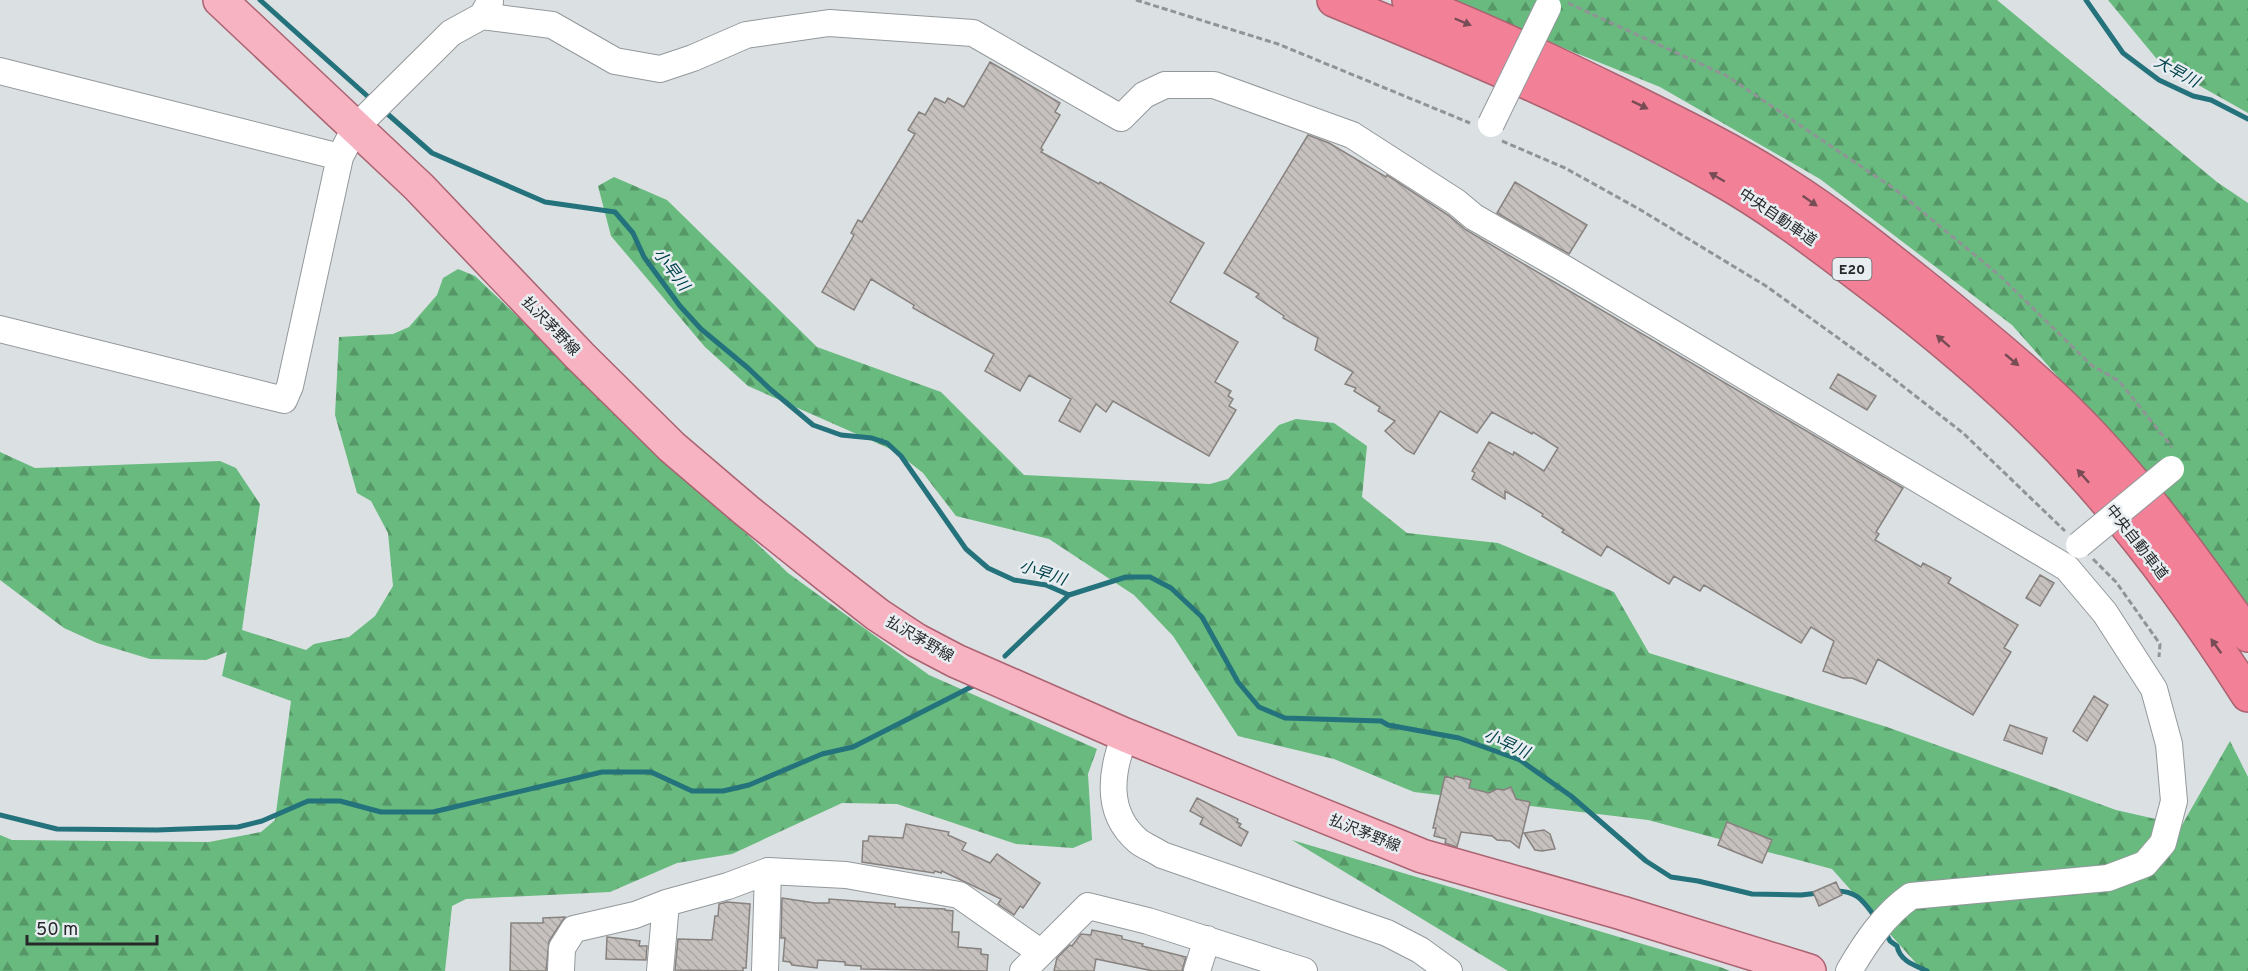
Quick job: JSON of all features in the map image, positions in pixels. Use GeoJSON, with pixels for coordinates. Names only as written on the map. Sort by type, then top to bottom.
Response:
{"type":"FeatureCollection","features":[{"type":"Feature","properties":{"kind":"highway","name":"中央自動車道"},"geometry":{"type":"LineString","coordinates":[[1334,0],[1470,56],[1608,118],[1721,179],[1825,249],[1925,325],[2044,432],[2095,489],[2157,565],[2221,653],[2248,695]]}},
{"type":"Feature","properties":{"kind":"highway","name":"中央自動車道"},"geometry":{"type":"LineString","coordinates":[[1409,0],[1546,60],[1721,146],[1785,184],[1842,223],[1974,328],[2071,414],[2119,466],[2205,574],[2248,634]]}},
{"type":"Feature","properties":{"kind":"main road","name":"払沢茅野線"},"geometry":{"type":"LineString","coordinates":[[220,0],[419,187],[580,356],[672,447],[828,576],[878,615],[916,640],[956,661],[1125,735],[1422,856],[1622,913],[1809,971]]}},
{"type":"Feature","properties":{"kind":"street"},"geometry":{"type":"LineString","coordinates":[[1490,128],[1553,2]]}},
{"type":"Feature","properties":{"kind":"street"},"geometry":{"type":"LineString","coordinates":[[0,329],[284,400],[290,386],[340,157],[355,128],[451,33],[487,8],[552,25],[615,61],[660,69],[693,58],[746,35],[829,23],[973,33],[1121,118],[1144,95],[1165,85],[1214,85],[1353,135],[1456,202],[1474,217],[2067,568],[2105,613],[2154,689],[2169,744],[2174,801],[2163,843],[2145,864],[2108,878],[1911,896],[1881,925],[1849,971]]}},
{"type":"Feature","properties":{"kind":"street"},"geometry":{"type":"LineString","coordinates":[[0,71],[340,157]]}},
{"type":"Feature","properties":{"kind":"street"},"geometry":{"type":"LineString","coordinates":[[2079,545],[2176,464]]}},
{"type":"Feature","properties":{"kind":"street"},"geometry":{"type":"LineString","coordinates":[[1125,735],[1113,776],[1113,798],[1121,821],[1138,841],[1162,855],[1387,933],[1420,950],[1449,971]]}},
{"type":"Feature","properties":{"kind":"street"},"geometry":{"type":"LineString","coordinates":[[765,971],[768,871]]}},
{"type":"Feature","properties":{"kind":"street"},"geometry":{"type":"LineString","coordinates":[[561,971],[562,948],[574,929],[635,915],[768,871],[846,875],[959,895],[1031,962],[1088,906],[1148,921],[1304,971]]}},
{"type":"Feature","properties":{"kind":"street"},"geometry":{"type":"LineString","coordinates":[[660,971],[666,903]]}},
{"type":"Feature","properties":{"kind":"street"},"geometry":{"type":"LineString","coordinates":[[1197,971],[1207,939]]}},
{"type":"Feature","properties":{"kind":"path"},"geometry":{"type":"LineString","coordinates":[[1136,0],[1278,44],[1490,128],[1503,142],[1565,168],[1611,194],[1767,286],[1877,366],[1963,433],[2079,545]]}},
{"type":"Feature","properties":{"kind":"path"},"geometry":{"type":"LineString","coordinates":[[1553,2],[1726,76],[1896,190],[1999,275],[2091,365],[2119,381],[2176,464]]}},
{"type":"Feature","properties":{"kind":"green space"},"geometry":{"type":"Polygon","coordinates":[[[1445,0],[1997,0],[2217,182],[2248,203],[2248,607],[2127,455],[2012,325],[1820,179],[1660,87],[1445,0]]]}},
{"type":"Feature","properties":{"kind":"green space"},"geometry":{"type":"Polygon","coordinates":[[[2108,0],[2248,0],[2248,113],[2161,64],[2108,0]]]}},
{"type":"Feature","properties":{"kind":"green space"},"geometry":{"type":"Polygon","coordinates":[[[614,177],[667,200],[817,347],[941,392],[1024,475],[1210,484],[1228,479],[1279,425],[1296,419],[1334,423],[1367,446],[1362,497],[1407,533],[1498,543],[1614,592],[1649,653],[1887,727],[2116,810],[2182,825],[2230,741],[2248,777],[2248,971],[1923,971],[1832,869],[1648,820],[1414,792],[1334,759],[1238,736],[1173,636],[1134,595],[1049,539],[956,516],[923,473],[895,451],[748,386],[705,347],[611,236],[598,186],[614,177]]]}},
{"type":"Feature","properties":{"kind":"green space"},"geometry":{"type":"Polygon","coordinates":[[[458,269],[475,276],[788,573],[929,675],[1097,749],[1088,774],[1092,840],[1073,848],[1016,844],[897,804],[842,803],[732,854],[677,863],[610,892],[466,899],[452,906],[445,971],[0,971],[0,835],[12,840],[209,842],[261,832],[275,820],[291,701],[222,676],[227,652],[206,660],[150,659],[97,643],[64,628],[0,580],[0,452],[35,468],[220,461],[236,468],[260,504],[242,630],[306,650],[314,644],[349,637],[375,616],[393,586],[388,533],[371,501],[357,493],[335,415],[339,337],[393,334],[409,327],[437,295],[443,278],[458,269]]]}},
{"type":"Feature","properties":{"kind":"green space"},"geometry":{"type":"Polygon","coordinates":[[[1292,840],[1720,967],[1730,971],[1508,971],[1292,840]]]}},
{"type":"Feature","properties":{"kind":"building"},"geometry":{"type":"Polygon","coordinates":[[[990,62],[1060,103],[1055,112],[1060,115],[1041,148],[1043,150],[1041,152],[1099,184],[1100,182],[1204,243],[1170,302],[1238,342],[1215,382],[1231,391],[1228,396],[1233,399],[1229,406],[1236,410],[1209,456],[1113,401],[1106,412],[1096,404],[1080,432],[1059,421],[1071,399],[1029,375],[1020,391],[985,371],[994,354],[913,308],[914,305],[871,279],[854,310],[822,292],[854,235],[851,233],[858,220],[862,222],[915,134],[908,130],[919,112],[925,115],[935,98],[945,103],[948,98],[964,107],[990,62]]]}},
{"type":"Feature","properties":{"kind":"building"},"geometry":{"type":"Polygon","coordinates":[[[1308,135],[1329,143],[1386,177],[1387,175],[1448,215],[1466,230],[1903,488],[1876,532],[1879,534],[1875,540],[1921,567],[1923,563],[1951,578],[1948,583],[2018,625],[2004,648],[2011,652],[1973,715],[1878,659],[1866,684],[1823,671],[1834,641],[1811,627],[1801,643],[1704,585],[1700,591],[1674,576],[1669,584],[1607,546],[1601,556],[1562,532],[1564,530],[1542,516],[1543,514],[1505,491],[1505,499],[1472,479],[1475,473],[1472,471],[1489,442],[1513,455],[1514,452],[1544,471],[1558,448],[1533,432],[1532,434],[1492,412],[1477,433],[1440,411],[1414,454],[1406,450],[1385,431],[1395,421],[1378,411],[1380,407],[1354,391],[1356,388],[1345,384],[1353,372],[1315,350],[1318,338],[1283,318],[1284,316],[1256,297],[1259,294],[1224,273],[1308,135]]]}},
{"type":"Feature","properties":{"kind":"building"},"geometry":{"type":"Polygon","coordinates":[[[1515,182],[1587,225],[1569,254],[1497,213],[1515,182]]]}},
{"type":"Feature","properties":{"kind":"building"},"geometry":{"type":"Polygon","coordinates":[[[1838,374],[1876,396],[1867,410],[1830,388],[1838,374]]]}},
{"type":"Feature","properties":{"kind":"building"},"geometry":{"type":"Polygon","coordinates":[[[2040,575],[2054,583],[2040,606],[2026,598],[2040,575]]]}},
{"type":"Feature","properties":{"kind":"building"},"geometry":{"type":"Polygon","coordinates":[[[2094,696],[2108,705],[2087,741],[2073,731],[2094,696]]]}},
{"type":"Feature","properties":{"kind":"building"},"geometry":{"type":"Polygon","coordinates":[[[2010,725],[2047,738],[2042,754],[2004,740],[2010,725]]]}},
{"type":"Feature","properties":{"kind":"building"},"geometry":{"type":"Polygon","coordinates":[[[1445,776],[1471,780],[1469,788],[1489,793],[1511,787],[1516,799],[1530,802],[1519,848],[1510,841],[1497,840],[1492,836],[1461,832],[1457,847],[1445,843],[1446,839],[1434,836],[1436,828],[1433,828],[1445,776]]]}},
{"type":"Feature","properties":{"kind":"building"},"geometry":{"type":"Polygon","coordinates":[[[1197,798],[1238,819],[1237,822],[1241,824],[1239,827],[1248,832],[1241,846],[1200,824],[1203,818],[1190,811],[1197,798]]]}},
{"type":"Feature","properties":{"kind":"building"},"geometry":{"type":"Polygon","coordinates":[[[1727,822],[1772,840],[1762,863],[1718,845],[1727,822]]]}},
{"type":"Feature","properties":{"kind":"building"},"geometry":{"type":"Polygon","coordinates":[[[906,824],[949,832],[948,835],[966,843],[962,850],[990,863],[997,854],[1040,883],[1023,908],[1020,906],[1014,915],[998,904],[1001,899],[942,871],[934,873],[862,862],[863,841],[868,841],[869,836],[903,838],[906,824]]]}},
{"type":"Feature","properties":{"kind":"building"},"geometry":{"type":"Polygon","coordinates":[[[1544,830],[1550,834],[1555,849],[1535,850],[1524,833],[1544,830]]]}},
{"type":"Feature","properties":{"kind":"building"},"geometry":{"type":"Polygon","coordinates":[[[1836,882],[1842,895],[1819,906],[1813,892],[1836,882]]]}},
{"type":"Feature","properties":{"kind":"building"},"geometry":{"type":"Polygon","coordinates":[[[782,898],[815,903],[829,903],[829,899],[895,904],[895,907],[953,911],[952,932],[959,932],[958,947],[981,949],[981,954],[988,955],[987,971],[861,969],[861,966],[845,965],[845,962],[818,960],[817,968],[792,965],[790,962],[783,961],[785,938],[781,938],[782,898]]]}},
{"type":"Feature","properties":{"kind":"building"},"geometry":{"type":"Polygon","coordinates":[[[727,902],[750,904],[746,968],[743,968],[743,971],[675,970],[678,939],[712,940],[719,904],[727,902]]]}},
{"type":"Feature","properties":{"kind":"building"},"geometry":{"type":"Polygon","coordinates":[[[565,917],[549,941],[546,971],[510,971],[511,923],[543,923],[543,918],[565,917]]]}},
{"type":"Feature","properties":{"kind":"building"},"geometry":{"type":"Polygon","coordinates":[[[1092,930],[1122,936],[1122,939],[1143,944],[1142,946],[1186,957],[1182,971],[1153,971],[1096,959],[1094,971],[1054,971],[1057,958],[1070,945],[1072,946],[1081,934],[1091,935],[1092,930]]]}},
{"type":"Feature","properties":{"kind":"building"},"geometry":{"type":"Polygon","coordinates":[[[607,937],[640,941],[639,946],[647,946],[646,960],[606,959],[607,937]]]}},
{"type":"Feature","properties":{"kind":"waterway","name":"小早川"},"geometry":{"type":"LineString","coordinates":[[260,0],[374,102]]}},
{"type":"Feature","properties":{"kind":"waterway","name":"大早川"},"geometry":{"type":"LineString","coordinates":[[2086,0],[2123,53],[2159,80],[2193,96],[2211,100],[2248,119]]}},
{"type":"Feature","properties":{"kind":"waterway","name":"小早川"},"geometry":{"type":"LineString","coordinates":[[383,110],[432,153],[545,202],[615,212],[633,233],[644,257],[680,306],[701,329],[813,425],[841,435],[872,438],[887,443],[901,456],[966,549],[988,568],[1014,580],[1046,585],[1069,595],[1126,577],[1150,577],[1171,588],[1202,617],[1238,682],[1259,707],[1285,718],[1381,721],[1388,725],[1459,738],[1520,760],[1571,796],[1646,861],[1671,877],[1752,894],[1819,893]]}},
{"type":"Feature","properties":{"kind":"waterway"},"geometry":{"type":"LineString","coordinates":[[1005,656],[1069,595]]}},
{"type":"Feature","properties":{"kind":"waterway"},"geometry":{"type":"LineString","coordinates":[[0,815],[57,829],[157,830],[238,827],[262,821],[308,801],[340,801],[381,812],[433,812],[602,772],[651,772],[692,791],[723,791],[749,785],[822,754],[853,747],[977,684]]}},
{"type":"Feature","properties":{"kind":"waterway","name":"小早川"},"geometry":{"type":"LineString","coordinates":[[1834,891],[1848,892],[1859,898],[1876,918]]}},
{"type":"Feature","properties":{"kind":"waterway","name":"小早川"},"geometry":{"type":"LineString","coordinates":[[1885,931],[1904,959],[1927,971]]}}]}
